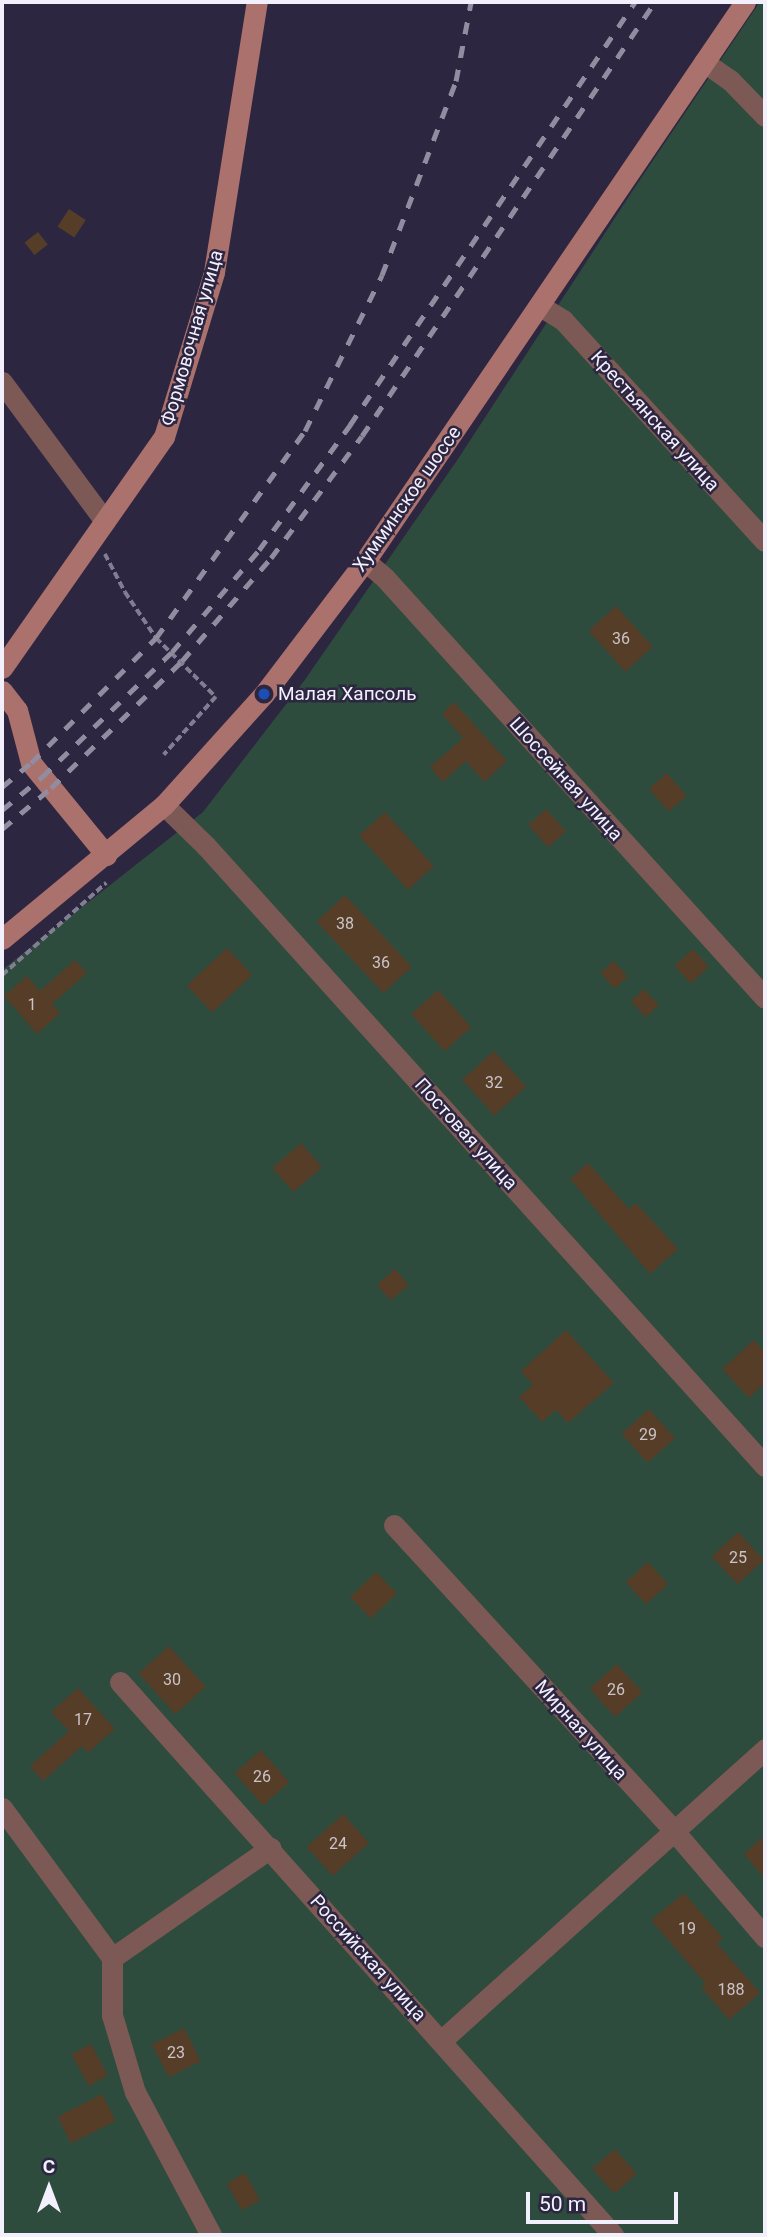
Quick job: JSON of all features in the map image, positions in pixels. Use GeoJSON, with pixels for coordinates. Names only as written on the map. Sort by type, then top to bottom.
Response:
{"type":"FeatureCollection","features":[{"type":"Feature","properties":{"kind":"main road","name":"Формовочная улица"},"geometry":{"type":"LineString","coordinates":[[2,668],[164,437],[214,272],[257,2]]}},
{"type":"Feature","properties":{"kind":"main road","name":"Хумминское шоссе"},"geometry":{"type":"LineString","coordinates":[[2,939],[111,864],[264,694],[365,561],[745,2]]}},
{"type":"Feature","properties":{"kind":"main road"},"geometry":{"type":"LineString","coordinates":[[2,691],[17,710],[31,763],[111,864]]}},
{"type":"Feature","properties":{"kind":"street"},"geometry":{"type":"LineString","coordinates":[[704,62],[730,80],[765,116]]}},
{"type":"Feature","properties":{"kind":"street","name":"Крестьянская улица"},"geometry":{"type":"LineString","coordinates":[[540,306],[563,320],[765,541]]}},
{"type":"Feature","properties":{"kind":"street"},"geometry":{"type":"LineString","coordinates":[[2,382],[100,528]]}},
{"type":"Feature","properties":{"kind":"street","name":"Шоссейная улица"},"geometry":{"type":"LineString","coordinates":[[365,561],[385,578],[765,998]]}},
{"type":"Feature","properties":{"kind":"street","name":"Постовая улица"},"geometry":{"type":"LineString","coordinates":[[164,805],[206,846],[765,1466]]}},
{"type":"Feature","properties":{"kind":"street","name":"Мирная улица"},"geometry":{"type":"LineString","coordinates":[[394,1525],[674,1831],[765,1937]]}},
{"type":"Feature","properties":{"kind":"street","name":"Российская улица"},"geometry":{"type":"LineString","coordinates":[[120,1682],[442,2040],[613,2235]]}},
{"type":"Feature","properties":{"kind":"street"},"geometry":{"type":"LineString","coordinates":[[442,2040],[765,1749]]}},
{"type":"Feature","properties":{"kind":"street"},"geometry":{"type":"LineString","coordinates":[[2,1808],[113,1958],[112,2015],[135,2092],[211,2235]]}},
{"type":"Feature","properties":{"kind":"street"},"geometry":{"type":"LineString","coordinates":[[113,1958],[270,1848]]}},
{"type":"Feature","properties":{"kind":"path"},"geometry":{"type":"LineString","coordinates":[[100,528],[125,592],[156,638],[216,697],[164,755]]}},
{"type":"Feature","properties":{"kind":"path"},"geometry":{"type":"LineString","coordinates":[[2,975],[111,864]]}},
{"type":"Feature","properties":{"kind":"green space"},"geometry":{"type":"Polygon","coordinates":[[[765,2],[765,2235],[2,2235],[2,970],[203,812],[304,681],[458,459],[635,187],[759,3],[765,2]]]}},
{"type":"Feature","properties":{"kind":"building"},"geometry":{"type":"Polygon","coordinates":[[[69,209],[86,220],[74,238],[58,227],[69,209]]]}},
{"type":"Feature","properties":{"kind":"building"},"geometry":{"type":"Polygon","coordinates":[[[38,232],[48,245],[34,255],[25,242],[38,232]]]}},
{"type":"Feature","properties":{"kind":"building"},"geometry":{"type":"Polygon","coordinates":[[[616,606],[653,647],[625,672],[589,631],[616,606]]]}},
{"type":"Feature","properties":{"kind":"building"},"geometry":{"type":"Polygon","coordinates":[[[454,702],[507,761],[484,782],[466,761],[443,782],[430,767],[463,738],[442,714],[454,702]]]}},
{"type":"Feature","properties":{"kind":"building"},"geometry":{"type":"Polygon","coordinates":[[[667,773],[687,796],[669,811],[649,789],[667,773]]]}},
{"type":"Feature","properties":{"kind":"building"},"geometry":{"type":"Polygon","coordinates":[[[546,809],[566,831],[548,847],[528,825],[546,809]]]}},
{"type":"Feature","properties":{"kind":"building"},"geometry":{"type":"Polygon","coordinates":[[[385,812],[434,866],[408,890],[359,835],[385,812]]]}},
{"type":"Feature","properties":{"kind":"building"},"geometry":{"type":"Polygon","coordinates":[[[345,895],[412,967],[383,993],[316,922],[345,895]]]}},
{"type":"Feature","properties":{"kind":"building"},"geometry":{"type":"Polygon","coordinates":[[[227,948],[252,975],[212,1013],[187,986],[227,948]]]}},
{"type":"Feature","properties":{"kind":"building"},"geometry":{"type":"Polygon","coordinates":[[[693,949],[709,967],[690,984],[674,966],[693,949]]]}},
{"type":"Feature","properties":{"kind":"building"},"geometry":{"type":"Polygon","coordinates":[[[75,960],[87,973],[52,1004],[60,1013],[37,1034],[4,996],[27,976],[40,991],[75,960]]]}},
{"type":"Feature","properties":{"kind":"building"},"geometry":{"type":"Polygon","coordinates":[[[614,961],[628,977],[614,989],[600,973],[614,961]]]}},
{"type":"Feature","properties":{"kind":"building"},"geometry":{"type":"Polygon","coordinates":[[[644,989],[659,1005],[646,1017],[631,1001],[644,989]]]}},
{"type":"Feature","properties":{"kind":"building"},"geometry":{"type":"Polygon","coordinates":[[[438,990],[471,1027],[445,1051],[411,1014],[438,990]]]}},
{"type":"Feature","properties":{"kind":"building"},"geometry":{"type":"Polygon","coordinates":[[[494,1051],[526,1087],[494,1115],[462,1080],[494,1051]]]}},
{"type":"Feature","properties":{"kind":"building"},"geometry":{"type":"Polygon","coordinates":[[[301,1143],[322,1167],[293,1192],[272,1168],[301,1143]]]}},
{"type":"Feature","properties":{"kind":"building"},"geometry":{"type":"Polygon","coordinates":[[[588,1163],[629,1209],[636,1203],[678,1249],[650,1274],[570,1179],[588,1163]]]}},
{"type":"Feature","properties":{"kind":"building"},"geometry":{"type":"Polygon","coordinates":[[[395,1269],[409,1285],[391,1301],[377,1285],[395,1269]]]}},
{"type":"Feature","properties":{"kind":"building"},"geometry":{"type":"Polygon","coordinates":[[[566,1330],[614,1383],[568,1423],[556,1410],[542,1422],[519,1397],[533,1385],[521,1371],[566,1330]]]}},
{"type":"Feature","properties":{"kind":"building"},"geometry":{"type":"Polygon","coordinates":[[[754,1340],[765,1353],[765,1383],[749,1398],[722,1369],[754,1340]]]}},
{"type":"Feature","properties":{"kind":"building"},"geometry":{"type":"Polygon","coordinates":[[[649,1409],[675,1438],[648,1463],[622,1434],[649,1409]]]}},
{"type":"Feature","properties":{"kind":"building"},"geometry":{"type":"Polygon","coordinates":[[[738,1532],[764,1560],[738,1584],[712,1557],[738,1532]]]}},
{"type":"Feature","properties":{"kind":"building"},"geometry":{"type":"Polygon","coordinates":[[[648,1562],[668,1584],[646,1604],[626,1582],[648,1562]]]}},
{"type":"Feature","properties":{"kind":"building"},"geometry":{"type":"Polygon","coordinates":[[[376,1572],[397,1594],[371,1619],[350,1597],[376,1572]]]}},
{"type":"Feature","properties":{"kind":"building"},"geometry":{"type":"Polygon","coordinates":[[[169,1646],[206,1687],[175,1714],[139,1673],[169,1646]]]}},
{"type":"Feature","properties":{"kind":"building"},"geometry":{"type":"Polygon","coordinates":[[[617,1664],[642,1692],[615,1717],[590,1689],[617,1664]]]}},
{"type":"Feature","properties":{"kind":"building"},"geometry":{"type":"Polygon","coordinates":[[[78,1688],[115,1729],[88,1753],[82,1746],[43,1781],[30,1766],[69,1731],[51,1712],[78,1688]]]}},
{"type":"Feature","properties":{"kind":"building"},"geometry":{"type":"Polygon","coordinates":[[[261,1750],[289,1782],[263,1805],[235,1773],[261,1750]]]}},
{"type":"Feature","properties":{"kind":"building"},"geometry":{"type":"Polygon","coordinates":[[[343,1814],[369,1843],[333,1876],[307,1847],[343,1814]]]}},
{"type":"Feature","properties":{"kind":"building"},"geometry":{"type":"Polygon","coordinates":[[[765,1835],[765,1879],[744,1854],[765,1835]]]}},
{"type":"Feature","properties":{"kind":"building"},"geometry":{"type":"Polygon","coordinates":[[[684,1893],[723,1938],[717,1943],[760,1993],[729,2020],[701,1987],[706,1984],[651,1920],[684,1893]]]}},
{"type":"Feature","properties":{"kind":"building"},"geometry":{"type":"Polygon","coordinates":[[[184,2028],[201,2061],[169,2077],[152,2044],[184,2028]]]}},
{"type":"Feature","properties":{"kind":"building"},"geometry":{"type":"Polygon","coordinates":[[[91,2044],[108,2076],[88,2086],[72,2054],[91,2044]]]}},
{"type":"Feature","properties":{"kind":"building"},"geometry":{"type":"Polygon","coordinates":[[[102,2094],[116,2121],[71,2143],[57,2117],[102,2094]]]}},
{"type":"Feature","properties":{"kind":"building"},"geometry":{"type":"Polygon","coordinates":[[[615,2149],[637,2174],[614,2194],[592,2169],[615,2149]]]}},
{"type":"Feature","properties":{"kind":"building"},"geometry":{"type":"Polygon","coordinates":[[[245,2173],[260,2200],[242,2210],[227,2183],[245,2173]]]}},
{"type":"Feature","properties":{"kind":"railway"},"geometry":{"type":"LineString","coordinates":[[2,787],[31,763],[156,638],[305,431],[382,275],[456,81],[471,2]]}},
{"type":"Feature","properties":{"kind":"railway"},"geometry":{"type":"LineString","coordinates":[[2,810],[42,777],[172,652],[259,550],[350,425],[635,2]]}},
{"type":"Feature","properties":{"kind":"railway"},"geometry":{"type":"LineString","coordinates":[[2,829],[51,788],[182,661],[271,558],[362,436],[655,2]]}},
{"type":"Feature","properties":{"kind":"place","name":"Малая Хапсоль"},"geometry":{"type":"Point","coordinates":[264,694]}}]}
